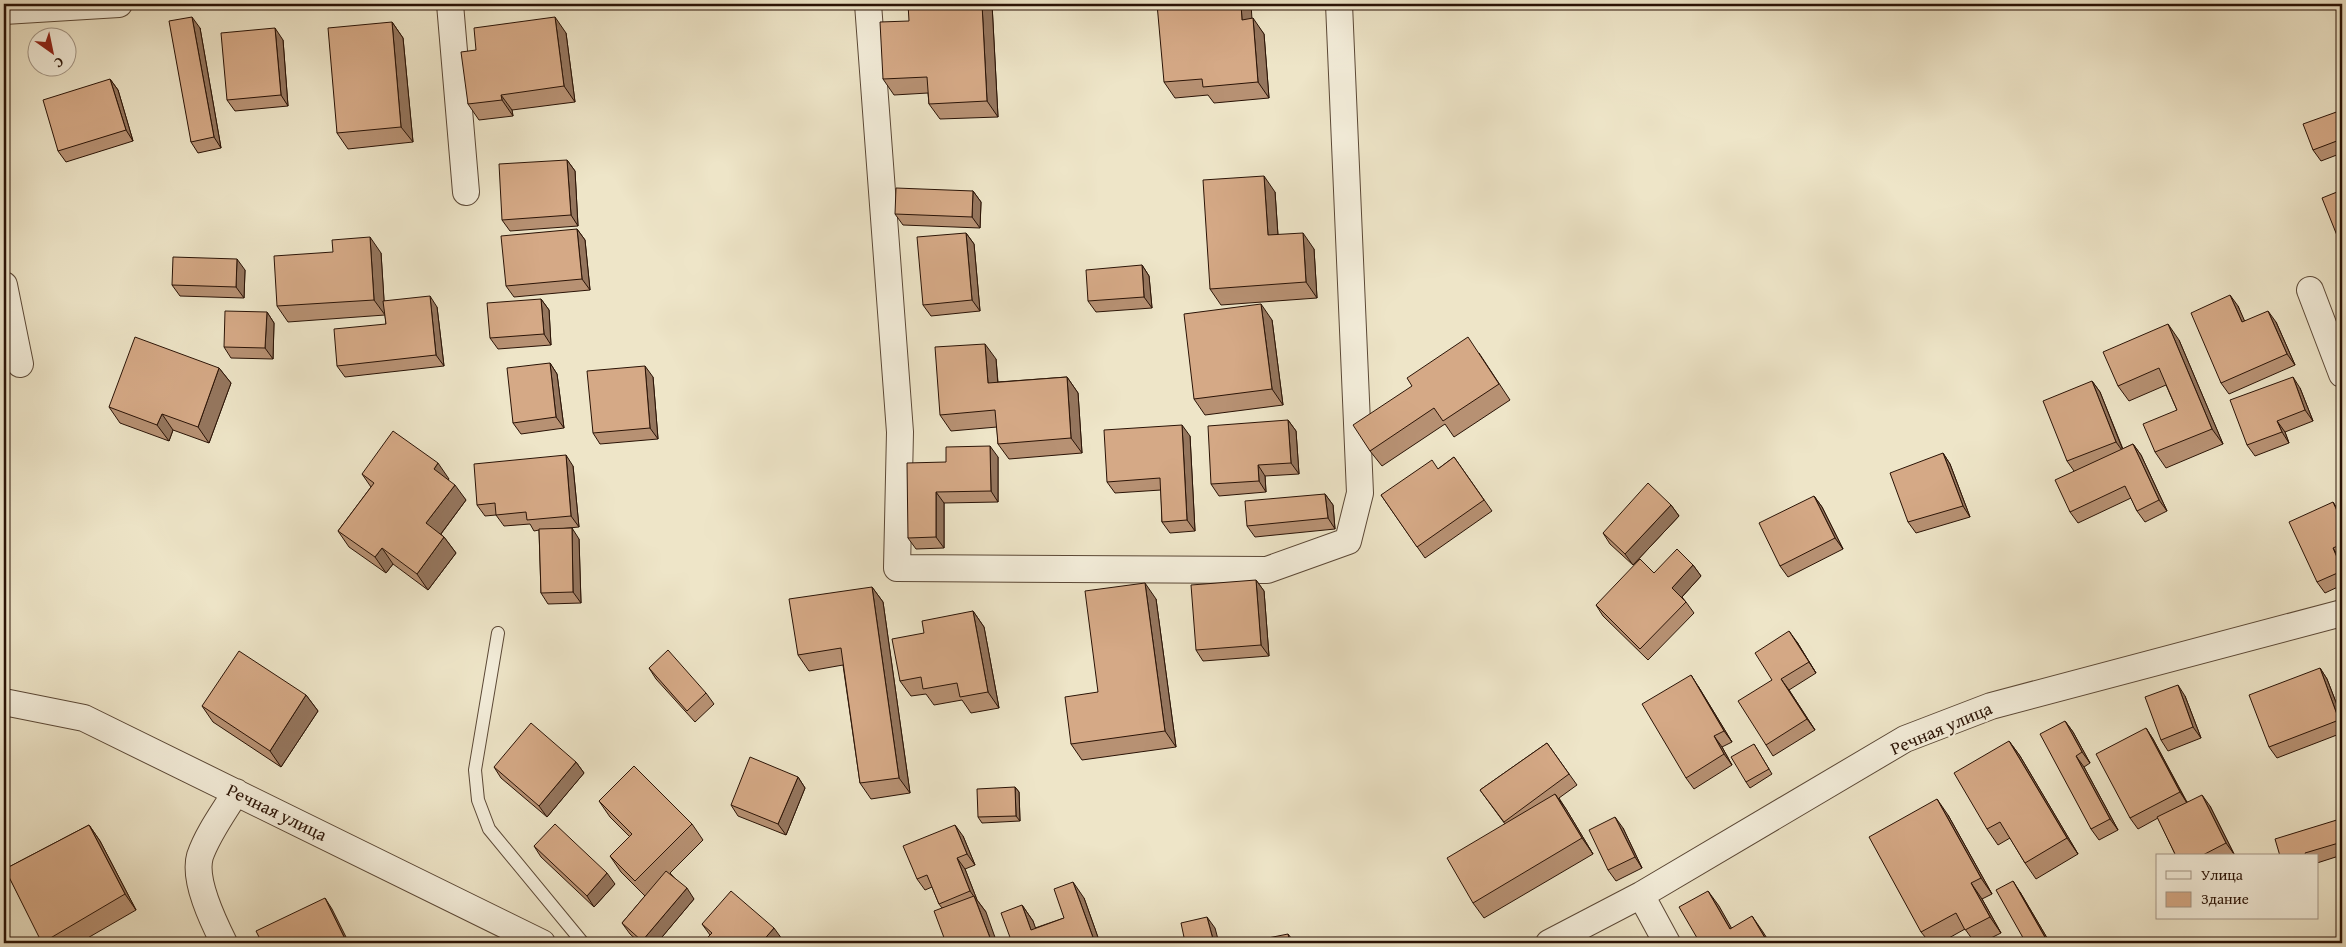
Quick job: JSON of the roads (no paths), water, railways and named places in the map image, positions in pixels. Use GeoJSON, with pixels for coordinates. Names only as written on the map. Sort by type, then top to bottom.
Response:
{"type":"FeatureCollection","features":[{"type":"Feature","properties":{"kind":"street"},"geometry":{"type":"LineString","coordinates":[[4,11],[119,4]]}},
{"type":"Feature","properties":{"kind":"street"},"geometry":{"type":"LineString","coordinates":[[450,4],[466,192]]}},
{"type":"Feature","properties":{"kind":"street"},"geometry":{"type":"LineString","coordinates":[[868,4],[900,432],[897,568],[1267,570],[1348,541],[1360,493],[1339,4]]}},
{"type":"Feature","properties":{"kind":"street"},"geometry":{"type":"LineString","coordinates":[[4,285],[20,364]]}},
{"type":"Feature","properties":{"kind":"street"},"geometry":{"type":"LineString","coordinates":[[2310,290],[2342,374]]}},
{"type":"Feature","properties":{"kind":"street","name":"Речная улица"},"geometry":{"type":"LineString","coordinates":[[1549,943],[1641,895],[1905,739],[1991,706],[2342,612]]}},
{"type":"Feature","properties":{"kind":"street","name":"Речная улица"},"geometry":{"type":"LineString","coordinates":[[4,702],[84,718],[542,943]]}},
{"type":"Feature","properties":{"kind":"street"},"geometry":{"type":"LineString","coordinates":[[224,943],[205,898],[199,874],[200,857],[210,833],[236,792]]}},
{"type":"Feature","properties":{"kind":"street"},"geometry":{"type":"LineString","coordinates":[[1641,895],[1667,943]]}},
{"type":"Feature","properties":{"kind":"lane"},"geometry":{"type":"LineString","coordinates":[[498,633],[475,770],[478,800],[489,829],[583,943]]}}]}
